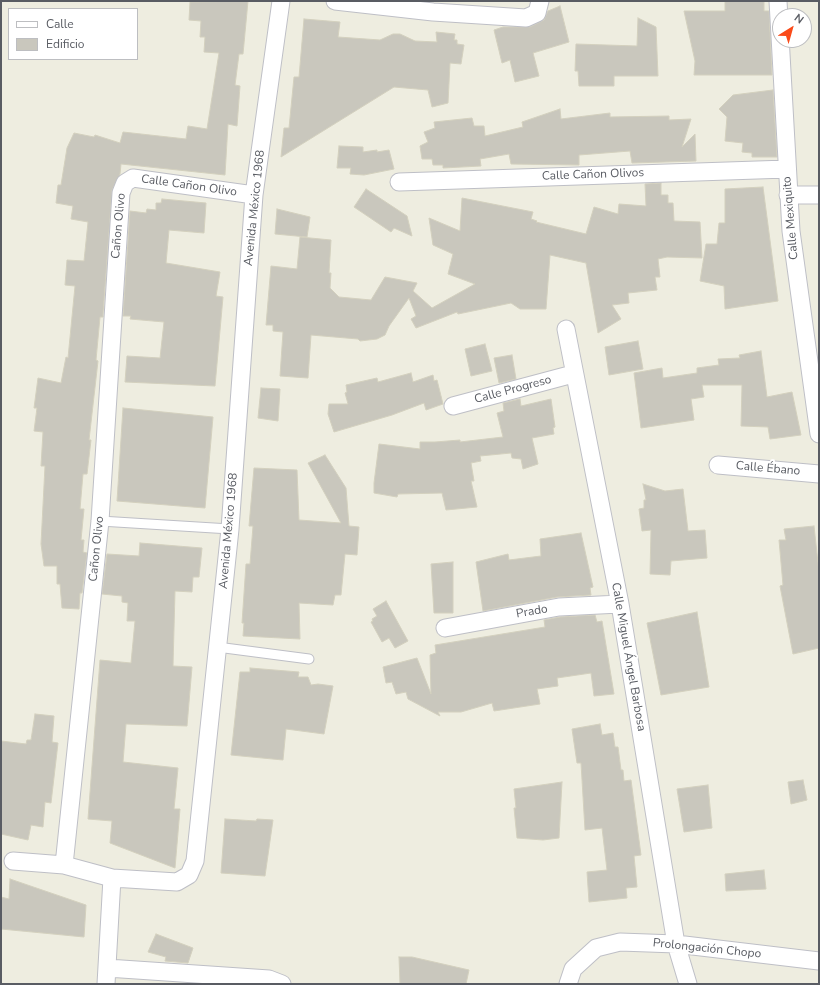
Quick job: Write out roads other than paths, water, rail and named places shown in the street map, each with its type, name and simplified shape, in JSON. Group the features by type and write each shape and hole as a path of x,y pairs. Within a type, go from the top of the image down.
{"street":[{"name":"Avenida México 1968","path":"112,878 177,882 189,875 195,861 230,530 254,195 281,1"},
{"path":"335,1 434,7 526,18 537,13 540,1"},
{"name":"Calle Mexiquito","path":"778,1 791,230 819,434"},
{"name":"Calle Cañon Olivos","path":"399,182 787,169"},
{"name":"Calle Cañon Olivo","path":"124,183 133,178 254,195"},
{"name":"Cañon Olivo","path":"64,865 100,522 120,193 124,183"},
{"path":"788,195 819,195"},
{"name":"Calle Miguel Ángel Barbosa","path":"566,329 620,604 676,944 688,984"},
{"name":"Calle Progreso","path":"453,406 574,374"},
{"name":"Calle Ébano","path":"718,465 819,474"},
{"name":"Prado","path":"445,628 559,607 620,604"},
{"path":"13,861 64,865 112,878 106,976 269,979 282,984"},
{"name":"Prolongación Chopo","path":"568,984 573,969 596,948 620,942 676,944 819,961"}],"lane":[{"path":"100,522 230,530"},
{"path":"218,647 309,659"}]}
